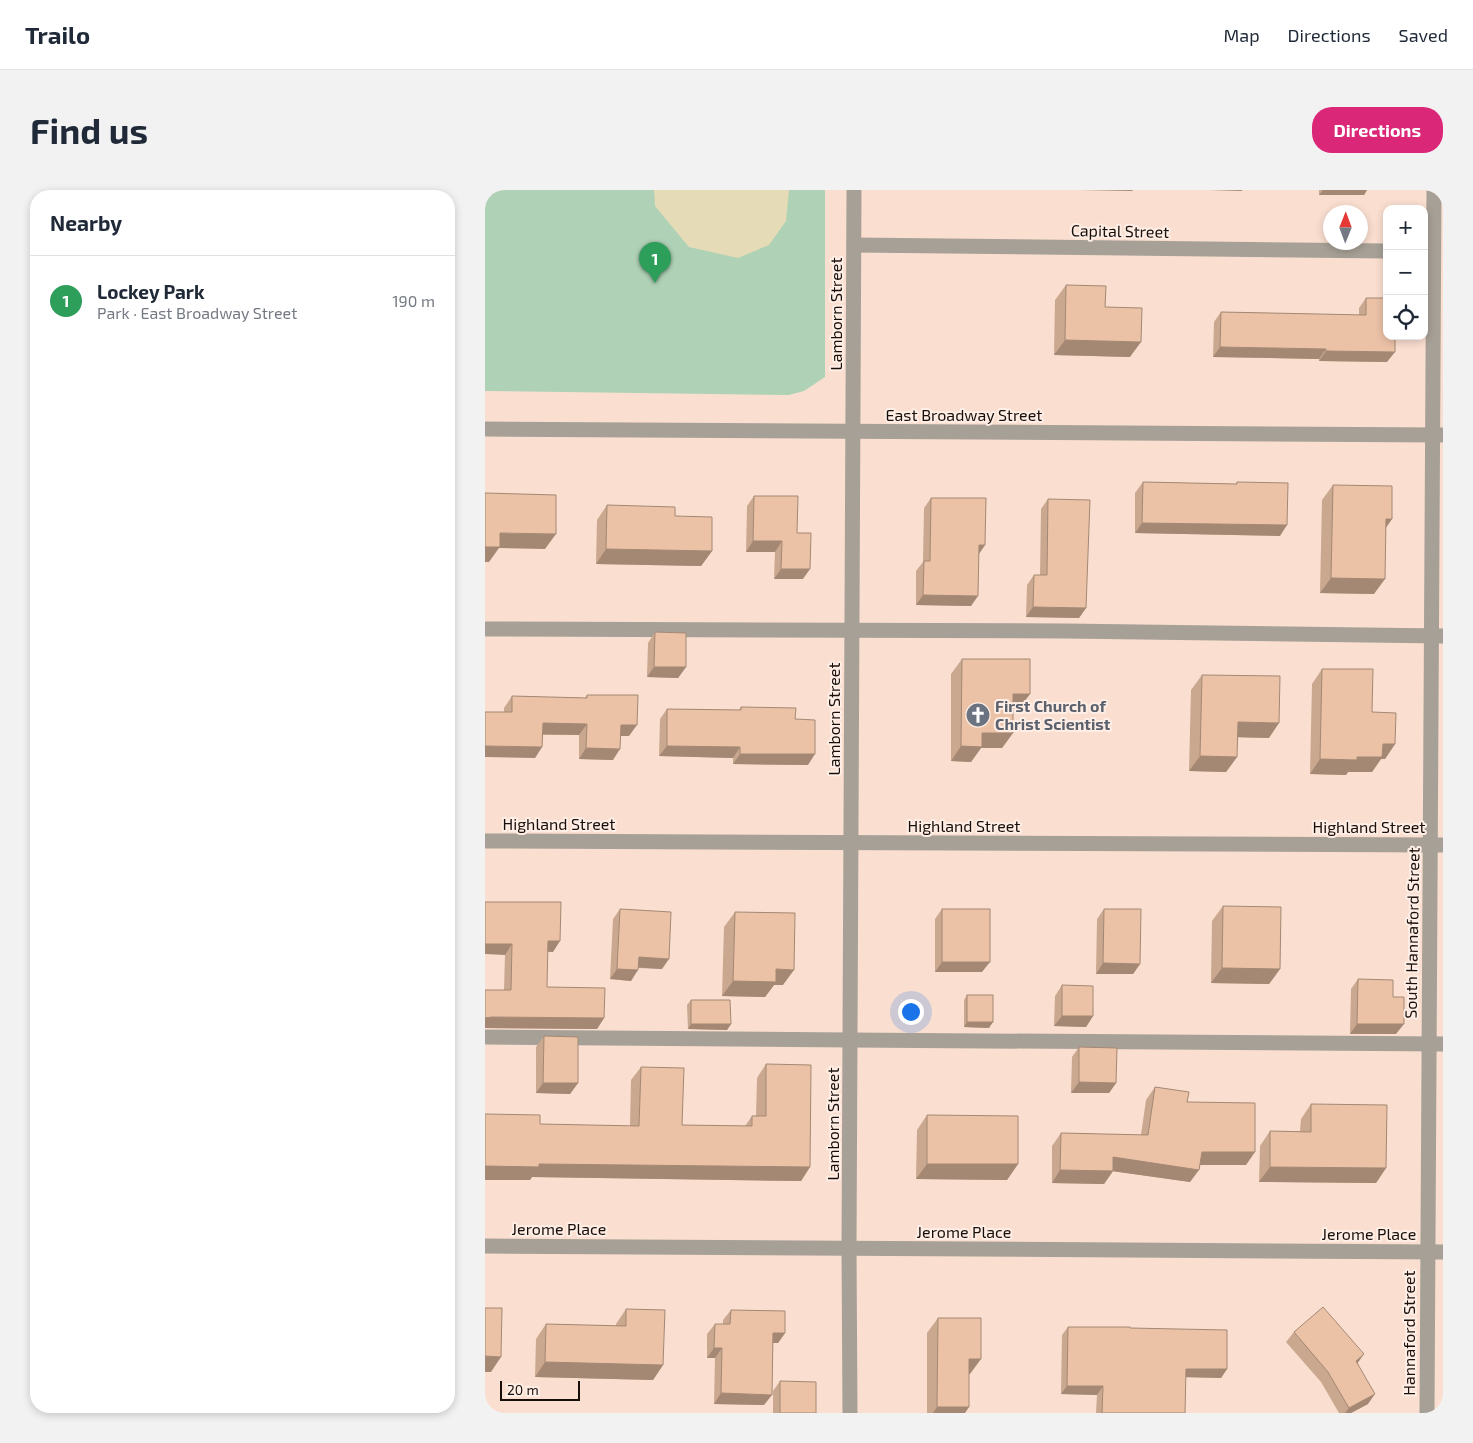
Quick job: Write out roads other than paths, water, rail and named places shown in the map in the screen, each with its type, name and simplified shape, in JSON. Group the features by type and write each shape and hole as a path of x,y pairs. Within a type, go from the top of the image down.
{"street":[{"name":"Lamborn Street","path":"850,1413 849,1249 854,190"},
{"name":"South Hannaford Street","path":"1427,1252 1436,1043 1438,435 1429,252 1439,225 1434,190"},
{"name":"Capital Street","path":"854,245 1383,251"},
{"name":"East Broadway Street","path":"485,429 1438,435"},
{"path":"485,629 1437,636"},
{"name":"Highland Street","path":"485,841 1437,845"},
{"path":"485,1037 1436,1043"},
{"name":"Jerome Place","path":"485,1246 1443,1252"},
{"name":"Hannaford Street","path":"1427,1252 1427,1413"}],"place":[{"name":"Lockey Park","path":"655,283"},
{"name":"First Church of Christ Scientist","path":"978,715"}]}
